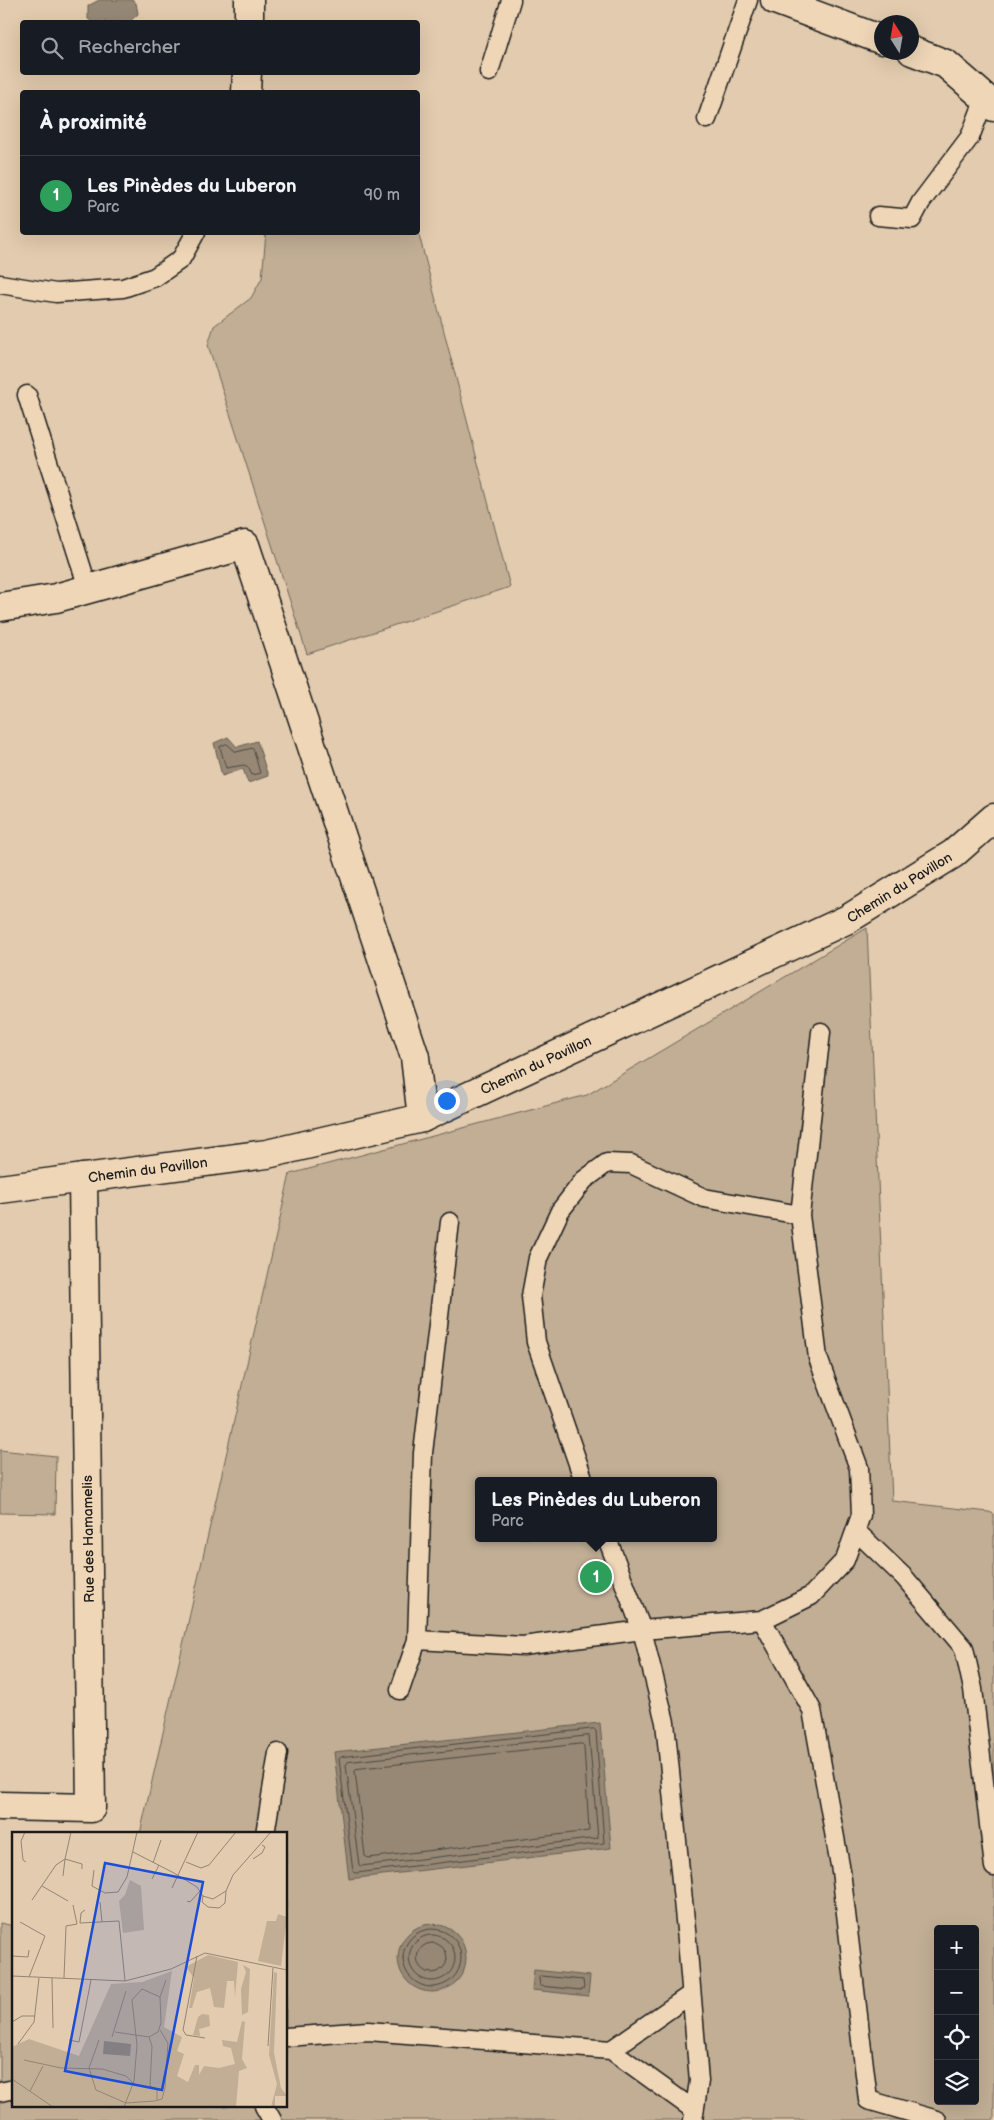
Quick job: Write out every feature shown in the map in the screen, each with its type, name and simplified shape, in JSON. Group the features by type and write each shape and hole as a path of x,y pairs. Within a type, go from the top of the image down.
{"street":[{"path":"248,20 250,0"},
{"path":"775,0 874,37"},
{"path":"919,54 946,64 990,102"},
{"path":"246,90 247,75"},
{"path":"0,607 56,598 245,545 415,1057 422,1118"},
{"name":"Chemin du Pavillon","path":"0,1189 267,1154 422,1118 848,918 953,854 994,818"},
{"name":"Rue des Hamamelis","path":"0,1806 91,1808 84,1178"}],"lane":[{"path":"488,72 511,0"},
{"path":"707,119 748,0"},
{"path":"878,216 912,219 921,202 970,137 990,102"},
{"path":"0,284 56,292 123,288 155,277 181,259 194,235"},
{"path":"27,395 88,588"},
{"path":"417,1640 523,1646 642,1630 762,1620 811,1596 845,1560 861,1516 859,1468 818,1358 800,1214 821,1032"},
{"path":"583,1477 536,1342 532,1296 538,1258 560,1212 584,1180 607,1162 631,1164 704,1198 800,1214"},
{"path":"400,1690 417,1640 423,1453 450,1222"},
{"path":"856,1531 904,1577 964,1648 973,1689 994,1867"},
{"path":"288,2037 368,2031 611,2050 694,2115 699,2081 665,1722 642,1630 609,1542"},
{"path":"762,1620 812,1710 841,1872 868,2100 937,2120"},
{"path":"264,1832 278,1753"},
{"path":"611,2050 692,1994"},
{"path":"265,2108 272,2120"}],"shaded area":[{"path":"266,235 419,235 510,587 307,654 208,345 214,326 251,298 262,278"},
{"path":"867,928 892,1501 994,1514 994,2120 0,2120 0,1923 12,1926 12,2108 288,2108 288,1832 140,1832 290,1174 587,1095"},
{"path":"0,1450 56,1456 55,1514 0,1513"}],"water":[{"path":"99,0 133,0 136,3 138,14 131,20 90,20 88,19 88,6"},
{"path":"228,737 237,747 257,741 268,776 248,783 243,769 222,776 214,743"},
{"path":"600,1723 611,1848 349,1879 334,1752"},
{"path":"425,1924 439,1924 451,1929 461,1939 466,1951 466,1965 461,1977 451,1987 439,1992 425,1992 413,1987 403,1977 398,1965 398,1951 403,1939 413,1929"},
{"path":"534,1970 590,1976 588,1996 532,1990"}],"place":[{"name":"Les Pinèdes du Luberon","path":"596,1577"}]}
